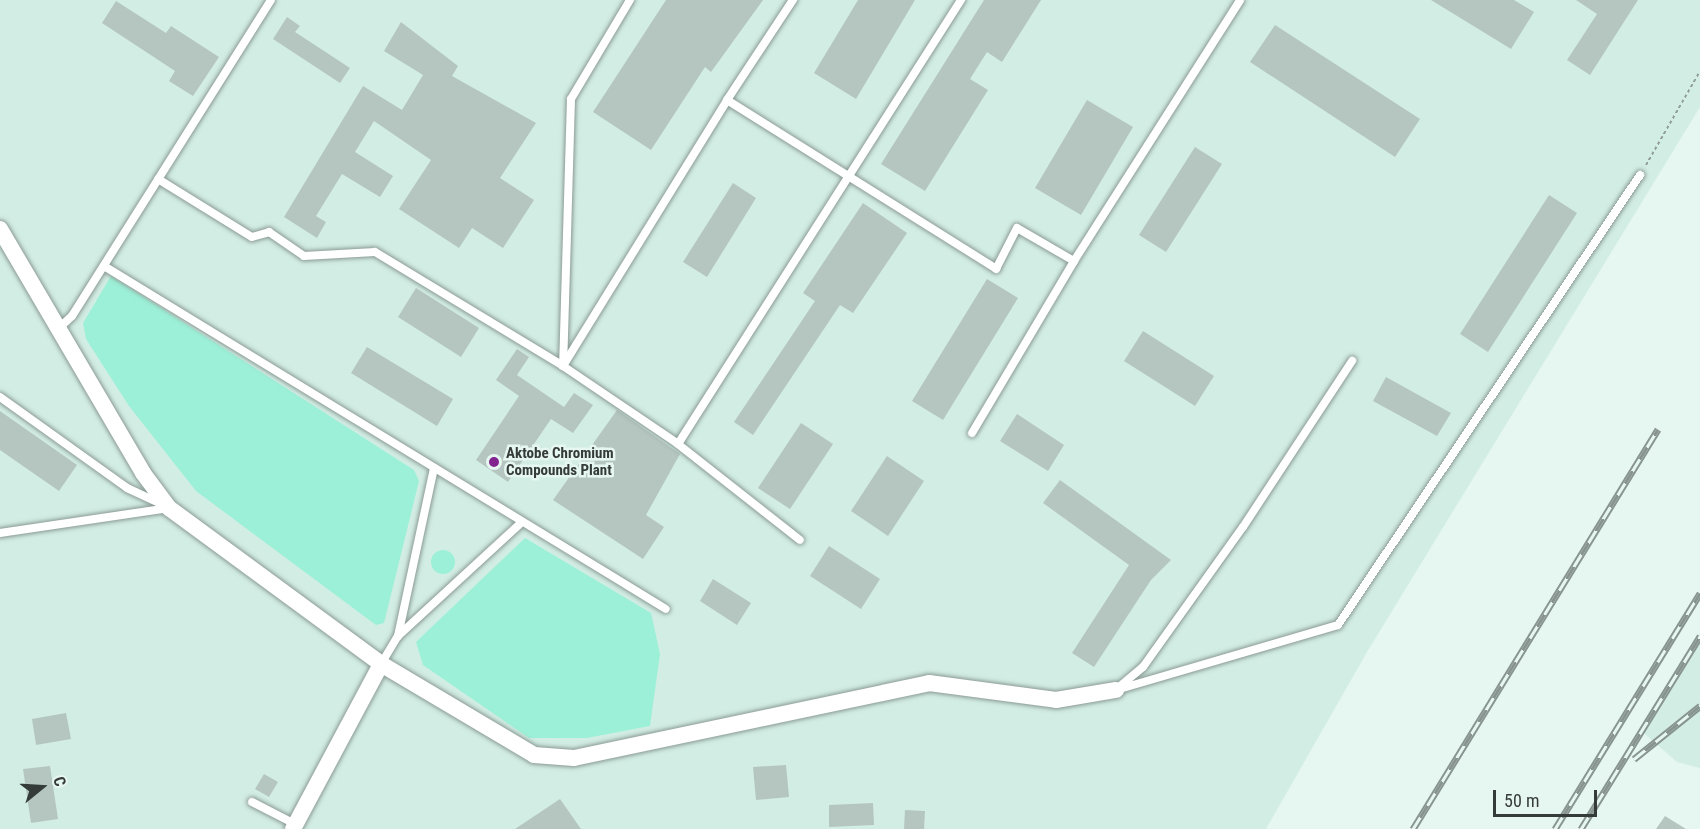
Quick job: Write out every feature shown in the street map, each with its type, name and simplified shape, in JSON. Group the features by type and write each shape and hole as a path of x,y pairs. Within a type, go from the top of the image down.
{"street":[{"path":"0,229 58,330 169,508 381,664 534,755 555,760 929,683 1056,700 1116,690"},
{"path":"294,827 381,664"}],"lane":[{"path":"58,330 104,266 271,0"},
{"path":"563,366 572,99 630,0"},
{"path":"563,366 727,100 793,0"},
{"path":"678,444 961,0"},
{"path":"972,433 1074,261 1240,0"},
{"path":"727,100 850,173 996,269 1017,228 1074,261"},
{"path":"1116,690 1338,625 1640,175"},
{"path":"158,178 252,237 269,232 304,256 375,252 563,366 678,444 800,540"},
{"path":"104,266 666,609"},
{"path":"1116,690 1143,667 1352,361"},
{"path":"0,397 127,488 169,508"},
{"path":"398,636 434,468"},
{"path":"0,533 169,508"},
{"path":"381,664 398,636 522,522"},
{"path":"252,802 294,827"}],"path":[{"path":"1640,175 1700,71"}],"shaded area":[{"name":"Aktobe Chromium Compounds Plant","path":"0,0 1700,0 1700,107 1367,652 1266,829 0,829"},
{"path":"1700,633 1700,768 1677,762 1639,729"}],"green space":[{"path":"111,276 414,470 419,481 384,623 376,625 196,491 129,406 86,339 83,323"},
{"path":"525,538 651,613 660,654 650,726 587,738 529,738 423,665 416,642"},
{"path":"443,550 452,553 455,562 452,571 443,574 434,571 431,562 434,553"}],"building":[{"path":"666,0 763,0 711,72 705,67 651,150 593,112"},
{"path":"858,0 915,0 856,99 814,73"},
{"path":"984,0 1041,0 1002,62 987,52 970,79 988,90 925,191 881,164"},
{"path":"1431,0 1514,0 1534,12 1511,49"},
{"path":"1576,0 1638,0 1590,75 1567,60 1597,14"},
{"path":"116,1 166,33 171,26 219,57 193,96 169,81 175,71 102,23"},
{"path":"287,17 300,26 295,32 350,68 340,83 273,39"},
{"path":"401,22 458,66 452,76 536,123 500,178 534,200 503,248 472,228 459,248 399,209 431,160 374,121 355,152 393,176 380,197 342,174 316,216 326,222 317,238 284,217 363,86 402,110 423,75 384,51"},
{"path":"1275,25 1420,119 1395,157 1250,62"},
{"path":"1087,100 1133,127 1081,215 1035,188"},
{"path":"1195,147 1222,164 1166,252 1139,235"},
{"path":"733,183 756,198 707,277 683,262"},
{"path":"1549,195 1577,213 1488,352 1460,334"},
{"path":"863,203 907,233 853,313 840,305 753,435 734,422 815,301 803,293"},
{"path":"987,279 1018,298 943,420 912,401"},
{"path":"416,288 479,328 461,357 398,317"},
{"path":"1143,331 1214,376 1195,406 1124,361"},
{"path":"367,347 453,399 437,426 351,373"},
{"path":"517,349 529,357 517,375 564,407 574,393 593,405 573,433 551,419 508,482 476,460 519,396 496,380"},
{"path":"1386,377 1451,413 1437,436 1373,401"},
{"path":"617,410 680,454 646,515 664,527 643,559 553,500"},
{"path":"0,411 77,465 59,491 0,450"},
{"path":"1017,414 1064,445 1048,471 1000,441"},
{"path":"801,423 833,444 790,509 758,488"},
{"path":"887,456 924,481 888,536 851,511"},
{"path":"1060,480 1171,560 1151,580 1094,667 1072,653 1129,565 1043,503"},
{"path":"829,546 880,579 861,609 810,576"},
{"path":"713,579 751,603 737,625 700,601"},
{"path":"66,713 71,739 36,745 32,719"},
{"path":"786,765 789,797 756,800 753,767"},
{"path":"50,766 58,819 31,823 23,769"},
{"path":"264,774 278,782 269,797 255,789"},
{"path":"560,799 581,829 515,829"},
{"path":"873,803 874,825 829,827 829,805"},
{"path":"905,810 925,811 924,829 904,829"},
{"path":"1665,816 1686,829 1656,829"}],"railway":[{"path":"1413,829 1658,429"},
{"path":"1555,829 1700,593"},
{"path":"1581,829 1700,636"},
{"path":"1634,759 1700,706"}],"place":[{"name":"Aktobe Chromium Compounds Plant","path":"494,462"}]}
